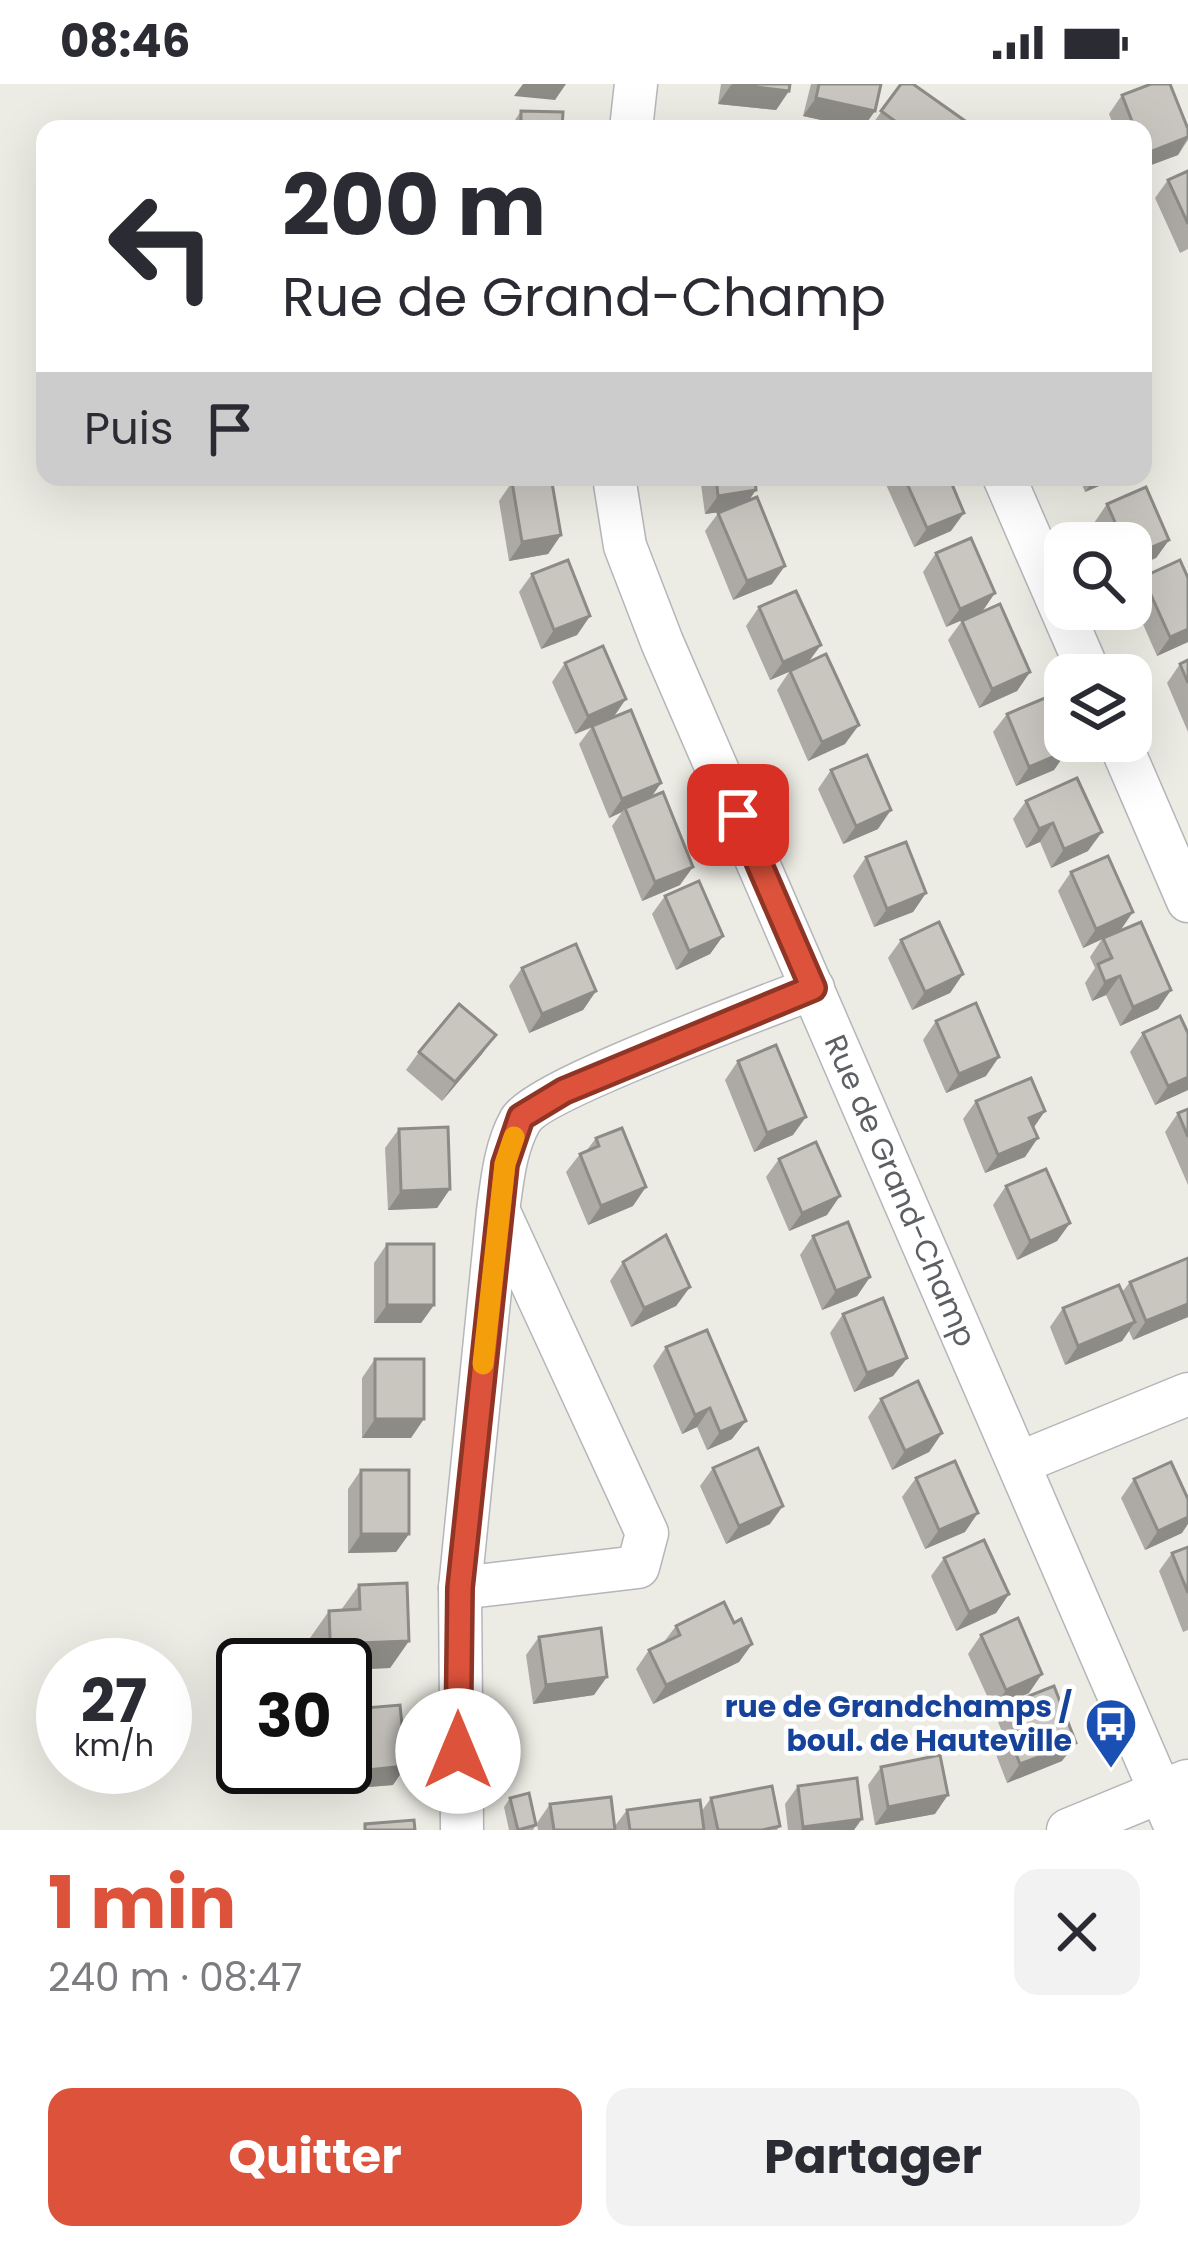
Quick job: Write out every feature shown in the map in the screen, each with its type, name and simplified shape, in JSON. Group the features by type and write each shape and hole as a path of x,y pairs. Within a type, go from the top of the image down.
{"street":[{"path":"632,120 636,84"},
{"name":"Rue de Grand-Champ","path":"615,486 625,546 655,623 1019,1463 1180,1812"},
{"path":"1008,486 1081,654"},
{"path":"1128,762 1188,901"},
{"path":"462,1830 460,1588 498,1211 505,1164 521,1117 564,1091 813,988"},
{"path":"460,1588 638,1567 647,1533 498,1211"},
{"path":"1019,1463 1188,1394"},
{"path":"1068,1830 1180,1812"}],"building":[{"path":"732,84 790,84 789,91"},
{"path":"819,84 881,84 875,111 816,98"},
{"path":"901,84 913,84 964,120 894,120 881,111"},
{"path":"1151,84 1170,84 1188,137 1152,151 1152,120 1132,120 1122,95"},
{"path":"521,111 563,112 563,120 521,120"},
{"path":"1188,171 1188,224 1168,180"},
{"path":"513,486 553,486 561,535 522,542"},
{"path":"717,486 756,486 756,490 718,496"},
{"path":"908,486 953,486 964,513 927,528"},
{"path":"1146,487 1169,540 1152,547 1152,522 1115,522 1107,504"},
{"path":"757,497 785,566 747,581 718,513"},
{"path":"971,538 995,593 960,609 936,553"},
{"path":"568,560 590,616 554,630 532,574"},
{"path":"1180,560 1188,578 1188,629 1170,637 1152,597 1152,573"},
{"path":"796,591 821,645 783,662 759,607"},
{"path":"1000,604 1030,672 992,689 962,621"},
{"path":"603,646 626,699 588,716 565,663"},
{"path":"826,654 859,725 822,742 790,671"},
{"path":"1188,660 1188,683 1180,664"},
{"path":"1044,698 1044,761 1029,767 1007,714"},
{"path":"631,710 661,783 622,799 592,726"},
{"path":"867,755 891,810 856,826 831,770"},
{"path":"1077,778 1102,832 1064,849 1053,823 1039,829 1026,801"},
{"path":"663,792 693,867 655,882 625,808"},
{"path":"906,842 926,893 887,909 866,857"},
{"path":"1108,856 1133,912 1096,929 1071,872"},
{"path":"699,881 723,936 689,951 665,896"},
{"path":"939,922 963,974 925,992 901,940"},
{"path":"1141,922 1171,990 1133,1007 1120,976 1105,982 1098,964 1112,958 1103,938"},
{"path":"576,944 596,991 542,1014 522,968"},
{"path":"976,1003 999,1057 959,1074 936,1021"},
{"path":"459,1004 496,1035 455,1082 419,1052"},
{"path":"1180,1016 1188,1033 1188,1077 1168,1086 1143,1033"},
{"path":"776,1045 806,1117 767,1133 738,1061"},
{"path":"1031,1078 1045,1111 1029,1118 1038,1138 998,1155 976,1101"},
{"path":"1188,1109 1188,1137 1178,1113"},
{"path":"448,1127 450,1189 401,1191 399,1129"},
{"path":"622,1128 646,1187 601,1206 580,1154 599,1146 596,1138"},
{"path":"816,1142 840,1196 802,1213 779,1159"},
{"path":"1046,1169 1070,1223 1030,1241 1006,1186"},
{"path":"848,1222 870,1277 836,1291 813,1236"},
{"path":"666,1235 690,1287 644,1308 623,1262"},
{"path":"387,1244 434,1244 434,1305 387,1305"},
{"path":"1188,1258 1188,1304 1146,1321 1130,1282"},
{"path":"1119,1285 1135,1322 1078,1346 1063,1308"},
{"path":"883,1298 907,1358 867,1373 843,1314"},
{"path":"707,1330 746,1421 720,1432 710,1408 695,1415 666,1347"},
{"path":"375,1359 424,1359 424,1419 375,1419"},
{"path":"918,1381 942,1433 905,1451 881,1399"},
{"path":"758,1448 783,1506 739,1526 713,1468"},
{"path":"955,1461 978,1513 939,1530 916,1478"},
{"path":"1171,1462 1188,1499 1188,1517 1158,1531 1134,1479"},
{"path":"361,1470 409,1470 409,1534 361,1534"},
{"path":"984,1540 1009,1594 969,1612 944,1558"},
{"path":"1188,1547 1188,1593 1172,1553"},
{"path":"407,1583 409,1641 330,1638 329,1611 360,1609 359,1585"},
{"path":"724,1602 734,1623 741,1619 752,1644 666,1685 649,1650 680,1635 676,1626"},
{"path":"1018,1618 1042,1674 1006,1690 981,1635"},
{"path":"601,1628 607,1677 546,1685 539,1637"},
{"path":"1054,1686 1076,1743 1020,1764 1008,1734 1021,1729 1011,1703"},
{"path":"400,1705 406,1766 372,1769 372,1707"},
{"path":"940,1755 948,1795 888,1807 881,1767"},
{"path":"857,1778 862,1819 803,1827 798,1786"},
{"path":"772,1786 780,1826 718,1830 711,1798"},
{"path":"529,1793 536,1825 518,1830 510,1798"},
{"path":"611,1797 615,1830 554,1830 550,1804"},
{"path":"700,1800 704,1830 630,1830 627,1810"},
{"path":"414,1820 415,1830 365,1830 365,1824"}],"slow traffic":[{"path":"483,1364 498,1211 514,1137"}],"place":[{"name":"rue de Grandchamps / boul. de Hauteville","path":"1111,1770"}],"route":[{"path":"458,1751 460,1588 505,1164 521,1117 564,1091 813,988 738,815"}]}
